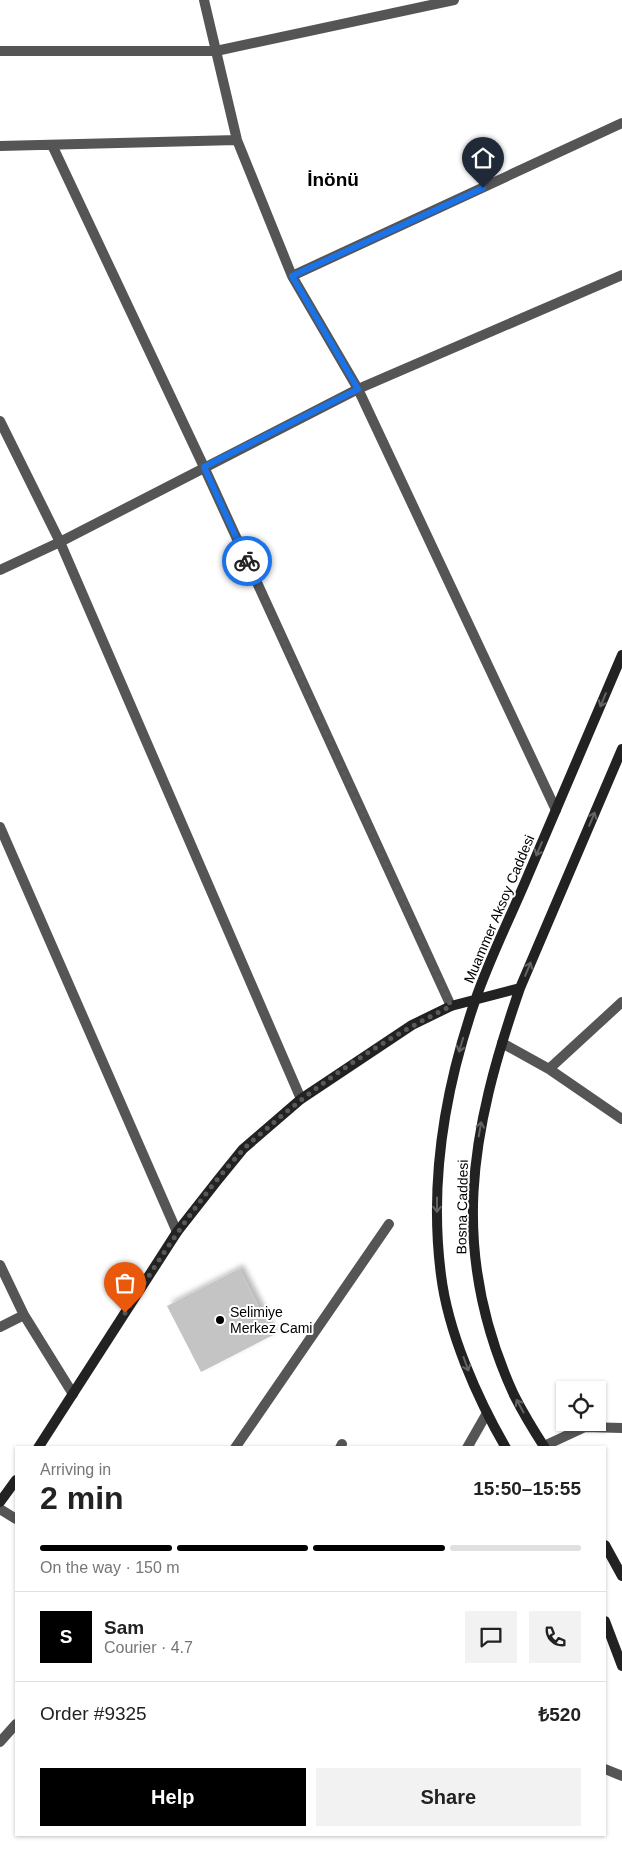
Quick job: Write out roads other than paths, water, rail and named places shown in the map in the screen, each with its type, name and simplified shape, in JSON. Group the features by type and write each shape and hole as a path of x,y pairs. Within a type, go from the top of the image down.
{"main road":[{"name":"Muammer Aksoy Caddesi","path":"39,1446 177,1232 244,1150 301,1098 405,1030 451,1006 476,998 622,655"},
{"name":"Bosna Caddesi","path":"544,1446 515,1396 486,1317 474,1256 472,1226 476,1155 489,1086 520,988 622,749"},
{"path":"476,998 520,988"},
{"name":"Bosna Caddesi","path":"476,998 454,1068 446,1110 439,1172 437,1237 441,1277 450,1316 472,1381 505,1446"},
{"path":"0,1502 15,1481"},
{"path":"606,1547 622,1576"},
{"path":"606,1624 622,1666"}],"street":[{"path":"204,0 237,140 292,276 358,389 556,810"},
{"path":"0,51 216,51 454,0"},
{"path":"292,276 622,123"},
{"path":"0,146 237,140"},
{"path":"52,145 204,467 451,1006"},
{"path":"0,570 60,542 358,389 622,275"},
{"path":"0,421 60,542 301,1098"},
{"path":"0,826 177,1232"},
{"path":"549,1069 622,1002"},
{"path":"502,1043 549,1069 622,1119"},
{"path":"236,1446 389,1224"},
{"path":"0,1264 24,1315 73,1394"},
{"path":"0,1327 24,1315"},
{"path":"469,1446 487,1413"},
{"path":"547,1446 584,1427 622,1428"},
{"path":"0,1509 15,1518"},
{"path":"0,1742 15,1725"},
{"path":"606,1769 622,1776"}],"place":[{"name":"Selimiye Merkez Cami","path":"220,1320"}],"district":[{"name":"İnönü","path":"333,179"}]}
